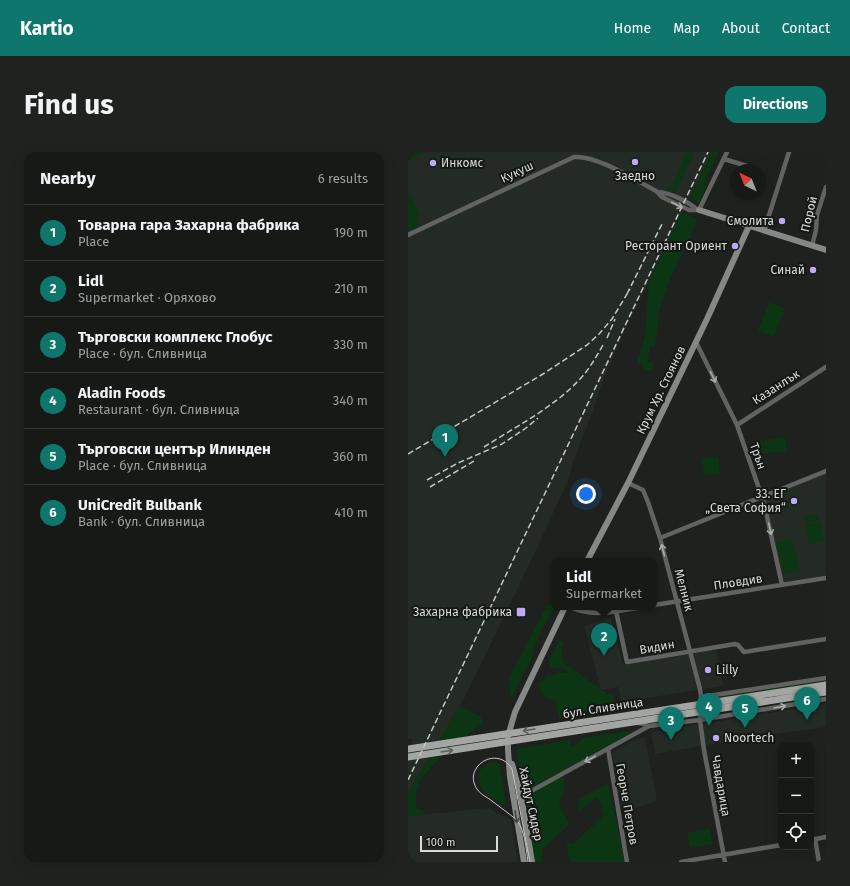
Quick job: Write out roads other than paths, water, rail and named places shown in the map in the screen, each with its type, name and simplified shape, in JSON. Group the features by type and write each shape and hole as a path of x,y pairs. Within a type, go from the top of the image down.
{"main road":[{"name":"бул. Сливница","path":"408,749 701,701 826,685"},
{"name":"бул. Сливница","path":"408,757 628,722 700,716 826,692"}],"street":[{"path":"727,152 699,210 826,250"},
{"path":"764,231 789,152"},
{"name":"Кукуш","path":"408,236 580,154 658,192 662,196 689,210 699,210"},
{"path":"724,159 740,164"},
{"name":"Порой","path":"812,246 816,230 817,215 826,187"},
{"name":"Крум Хр. Стоянов","path":"590,558 628,483 696,342 749,226"},
{"name":"Трън","path":"696,342 737,425 762,497 782,585"},
{"name":"Казанлък","path":"737,425 826,367"},
{"path":"660,538 826,471"},
{"name":"Мелник","path":"628,483 640,488 645,493 660,538 690,651 701,701 700,716"},
{"name":"Пловдив","path":"657,605 826,578"},
{"name":"Хайдут Сидер","path":"524,862 513,798 508,751 510,729 515,712 564,610"},
{"path":"579,610 585,612 623,610"},
{"name":"Видин","path":"616,611 628,662 735,644 738,645 744,652 826,639"},
{"name":"бул. Сливница","path":"701,701 826,678"},
{"name":"бул. Сливница","path":"628,722 649,726 700,716 826,699"},
{"name":"Чавдарица","path":"700,716 710,784 725,862"},
{"path":"513,798 521,796 649,726"},
{"name":"Георче Петров","path":"608,749 627,862"},
{"name":"Хайдут Сидер","path":"508,751 521,796 532,862"},
{"path":"814,839 826,837"},
{"path":"814,842 820,862"},
{"path":"681,862 778,846"}],"tram line":[{"path":"528,862 526,845 520,824 517,820 477,789 474,781 474,773 483,761 498,758 506,762 512,769 530,862"}],"railway":[{"path":"408,780 708,152"},
{"path":"627,294 663,222"},
{"path":"408,454 543,374 587,345 612,319 630,289"},
{"path":"607,338 615,319"},
{"path":"484,447 546,408 569,390 586,372 603,345"},
{"path":"427,480 458,463 502,444 538,418"},
{"path":"430,487 474,461"}],"place":[{"name":"Заедно","path":"635,162"},
{"name":"Инкомс","path":"433,163"},
{"name":"Смолита","path":"782,221"},
{"name":"Ресторант Ориент","path":"735,246"},
{"name":"Синай","path":"813,270"},
{"name":"Товарна гара Захарна фабрика","path":"445,457"},
{"name":"33. ЕГ „Света София“","path":"794,501"},
{"name":"Захарна фабрика","path":"521,612"},
{"name":"Lidl","path":"604,656"},
{"name":"Lilly","path":"708,670"},
{"name":"UniCredit Bulbank","path":"807,720"},
{"name":"Aladin Foods","path":"709,726"},
{"name":"Търговски център Илинден","path":"745,728"},
{"name":"Noortech","path":"716,738"},
{"name":"Търговски комплекс Глобус","path":"671,740"}]}
